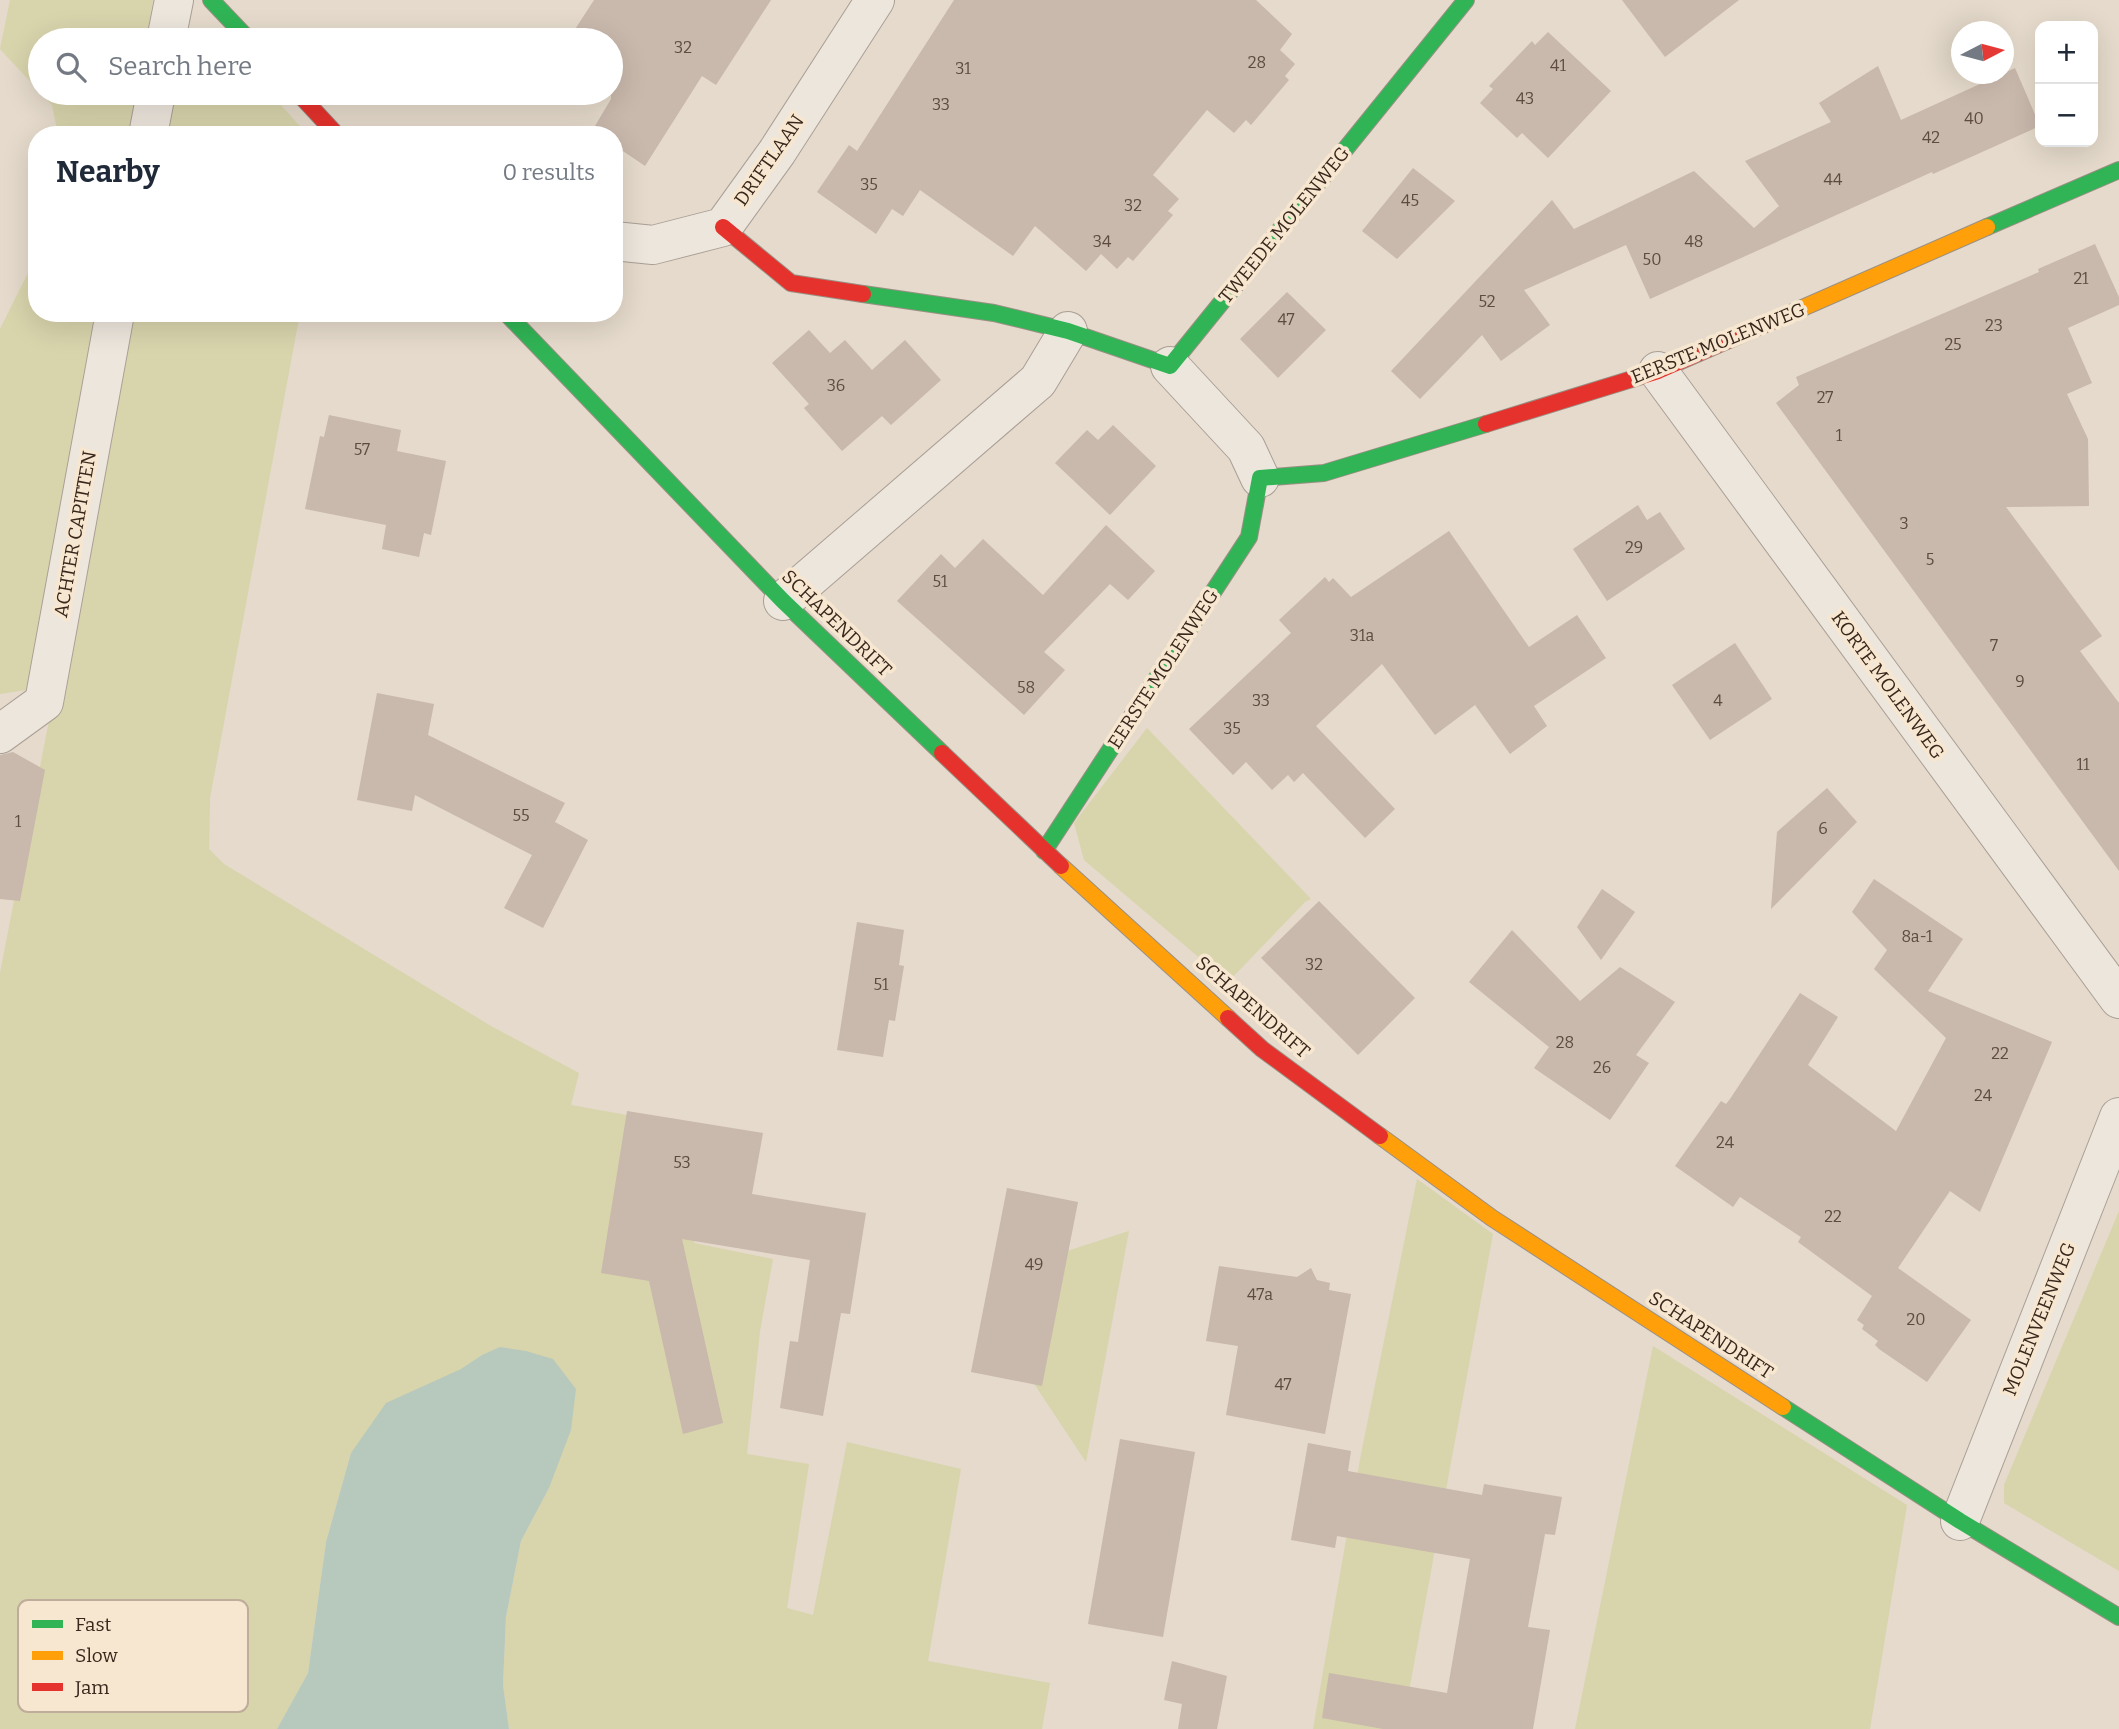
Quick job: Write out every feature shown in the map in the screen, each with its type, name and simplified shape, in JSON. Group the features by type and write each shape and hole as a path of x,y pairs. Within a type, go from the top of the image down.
{"street":[{"path":"168,28 174,0"},
{"path":"211,0 238,28"},
{"name":"DRIFTLAAN","path":"623,242 653,245 723,227 777,152 875,0"},
{"name":"TWEEDE MOLENWEG","path":"1170,366 1466,0"},
{"path":"150,126 154,105"},
{"path":"309,105 329,126"},
{"name":"EERSTE MOLENWEG","path":"1044,851 1249,537 1260,478 1324,473 1658,371 2119,170"},
{"path":"723,227 791,283 994,313 1068,331 1170,366 1245,448 1260,478"},
{"name":"ACHTER CAPITTEN","path":"0,734 44,702 113,322"},
{"name":"SCHAPENDRIFT","path":"515,322 783,601 1044,851 1122,919 1262,1049 1492,1218 1959,1521 2119,1617"},
{"path":"783,601 1038,381 1068,331"},
{"name":"KORTE MOLENWEG","path":"1658,371 2119,999"},
{"name":"MOLENVEENWEG","path":"1959,1521 2119,1118"}],"shaded area":[{"path":"10,0 153,0 148,28 28,28 28,79 0,49"},
{"path":"52,105 135,105 132,126 56,126"},
{"path":"174,105 281,105 300,126 166,126"},
{"path":"28,273 28,322 97,322 33,689 0,694 0,329"},
{"path":"126,322 298,322 210,798 209,849 224,864 491,1026 579,1073 571,1105 716,1131 694,1243 773,1259 760,1331 747,1454 809,1464 787,1608 813,1615 847,1442 961,1469 928,1661 1050,1683 1042,1729 509,1729 503,1685 506,1617 521,1541 549,1488 482,1355 351,1453 326,1542 308,1673 277,1729 0,1729 0,973"},
{"path":"1147,728 1311,899 1305,902 1228,982 1084,860 1074,823"},
{"path":"1417,1179 1493,1234 1402,1729 1313,1729 1361,1454"},
{"path":"2119,1211 2119,1571 2004,1503 2004,1485"},
{"path":"1129,1231 1086,1462 1021,1364 1067,1251"},
{"path":"1653,1346 1907,1505 1870,1729 1575,1729"},
{"path":"500,1347 553,1359 576,1389 571,1430 549,1488 521,1541 506,1617 503,1685 509,1729 277,1729 308,1673 326,1542 351,1453 386,1403 461,1369"}],"building":[{"path":"594,0 771,0 716,85 702,76 645,166 623,151 623,126 595,126 607,105 623,105 623,28 576,28"},
{"path":"954,0 1256,0 1292,34 1280,50 1295,64 1285,76 1289,80 1251,125 1246,120 1234,133 1207,110 1153,175 1179,199 1168,211 1173,215 1133,261 1128,257 1117,269 1101,254 1086,271 1035,226 1013,256 920,190 903,216 892,209 876,234 817,192 849,145 857,151"},
{"path":"1622,0 1739,0 1665,57"},
{"path":"1548,32 1611,91 1548,158 1522,133 1517,138 1480,103 1493,89 1489,86 1532,41 1535,45"},
{"path":"1878,66 1901,120 1980,84 2014,84 2015,68 2035,114 2035,128 1650,299 1626,245 1524,290 1550,325 1501,361 1482,335 1420,399 1391,371 1552,200 1574,229 1694,171 1754,228 1779,206 1745,161 1831,122 1819,103"},
{"path":"1413,168 1455,201 1397,259 1362,231"},
{"path":"2095,244 2119,297 2119,305 2068,328 2092,383 2067,394 2088,439 2089,506 2006,507 2102,636 2080,651 2119,703 2119,871 1776,403 1799,385 1796,377 2039,272 2038,269"},
{"path":"1287,292 1326,330 1278,378 1240,339"},
{"path":"809,330 830,353 845,340 872,370 905,340 941,380 891,425 882,416 842,451 804,408 809,404 772,363"},
{"path":"329,415 401,430 397,451 446,461 431,535 424,533 419,557 382,549 386,525 305,509 320,436 324,437"},
{"path":"1113,425 1156,466 1110,515 1055,463 1087,430 1098,440"},
{"path":"1638,505 1647,520 1660,512 1685,549 1607,601 1573,549"},
{"path":"1106,525 1155,571 1128,600 1110,584 1044,652 1065,670 1024,715 897,601 941,554 955,568 983,539 1043,595"},
{"path":"1449,531 1529,647 1577,615 1606,658 1534,706 1547,726 1510,754 1475,705 1435,735 1382,664 1316,726 1395,809 1365,838 1303,773 1294,782 1288,775 1272,790 1246,762 1233,775 1189,729 1291,633 1279,620 1325,577 1329,582 1333,578 1351,597"},
{"path":"1735,643 1772,699 1710,740 1672,685"},
{"path":"377,693 434,704 428,735 565,803 555,822 588,840 543,928 504,908 532,855 415,795 412,811 357,800"},
{"path":"13,752 45,770 20,901 0,899 0,755"},
{"path":"1827,788 1857,822 1771,909 1777,832"},
{"path":"1874,879 1963,939 1928,991 2052,1042 1980,1212 1950,1191 1898,1268 1971,1320 1927,1382 1879,1349 1875,1345 1878,1341 1862,1329 1864,1325 1857,1320 1872,1296 1798,1242 1801,1237 1740,1197 1733,1207 1675,1166 1721,1101 1726,1104 1730,1099 1800,993 1838,1017 1808,1065 1896,1131 1946,1038 1874,969 1887,950 1852,912"},
{"path":"1602,889 1635,912 1601,960 1577,927"},
{"path":"1319,901 1415,998 1358,1055 1261,958"},
{"path":"857,922 904,930 899,965 904,966 895,1021 889,1020 883,1057 837,1050"},
{"path":"1512,930 1580,1001 1620,967 1675,1002 1636,1055 1649,1063 1610,1120 1534,1068 1549,1047 1469,982"},
{"path":"627,1111 763,1133 752,1194 866,1213 850,1314 841,1313 823,1416 780,1408 790,1341 798,1342 810,1260 682,1239 723,1423 683,1434 649,1281 601,1273"},
{"path":"1007,1188 1078,1202 1042,1386 971,1372"},
{"path":"1219,1266 1297,1277 1311,1268 1317,1280 1330,1283 1329,1290 1351,1294 1325,1434 1226,1415 1238,1346 1206,1341"},
{"path":"1120,1439 1195,1452 1163,1637 1088,1624"},
{"path":"1308,1443 1351,1451 1348,1471 1482,1495 1484,1484 1562,1497 1555,1535 1545,1534 1528,1627 1550,1630 1533,1729 1383,1729 1322,1718 1329,1673 1447,1693 1470,1559 1337,1536 1335,1548 1291,1540"},
{"path":"1172,1661 1227,1676 1217,1729 1178,1729 1182,1704 1164,1700"}],"traffic: fast":[{"path":"211,0 238,28"},
{"path":"863,294 994,313 1068,331 1170,366 1466,0"},
{"path":"1987,227 2119,170"},
{"path":"515,322 783,601 942,753"},
{"path":"1044,851 1249,537 1260,478 1324,473 1486,424"},
{"path":"1783,1407 1960,1521 2119,1617"}],"traffic: slow":[{"path":"1791,313 1987,227"},
{"path":"1061,866 1228,1018"},
{"path":"1380,1136 1492,1218 1783,1407"}],"traffic: jam":[{"path":"309,105 329,126"},
{"path":"723,227 791,283 863,294"},
{"path":"1486,424 1658,371 1791,313"},
{"path":"942,753 1061,866"},
{"path":"1228,1018 1262,1049 1380,1136"}]}
